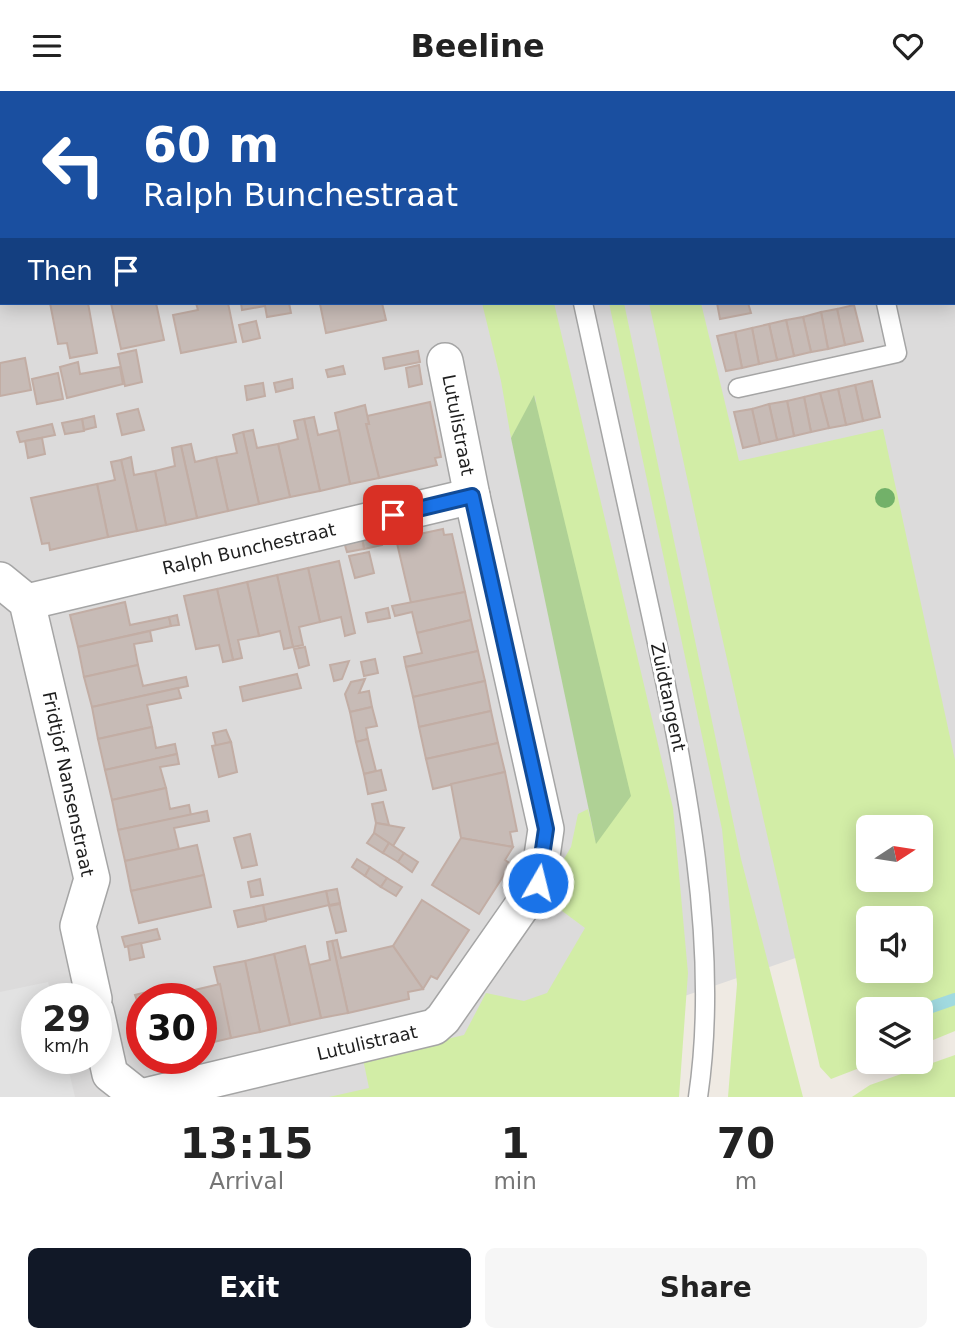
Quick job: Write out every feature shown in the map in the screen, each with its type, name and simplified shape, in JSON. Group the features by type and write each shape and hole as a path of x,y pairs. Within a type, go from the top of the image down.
{"street":[{"name":"Lutulistraat","path":"110,1074 140,1097 434,1027 443,1019 538,883 546,829 445,361"},
{"name":"Ralph Bunchestraat","path":"27,602 472,496"},
{"path":"0,580 27,602"},
{"name":"Fridtjof Nansenstraat","path":"27,602 92,879 78,926 90,983"}],"lane":[{"name":"Zuidtangent","path":"583,305 691,811 701,916 704,993 698,1097"},
{"path":"738,388 897,353 886,305"}],"shaded area":[{"path":"0,305 955,305 955,903 933,907 856,906 856,937 501,1059 436,1097 0,1097"},
{"path":"21,988 21,1074 70,1074 75,1097 0,1097 0,992"}],"green space":[{"path":"482,305 554,305 673,808 688,973 679,1097 329,1097 369,1088 363,1059 464,1035 486,993 524,1001 547,993 585,928 542,896 571,847 578,814 588,809 596,843 535,396 511,438 501,381"},
{"path":"609,305 624,305 741,859 803,1097 728,1097 737,984 722,829"},
{"path":"649,305 701,305 739,461 883,429 955,760 955,1031 933,1040 933,997 856,997 856,1069 831,1079 820,1067"},
{"path":"534,395 631,796 596,844 511,438"},
{"path":"955,1055 955,1097 852,1097 870,1085 901,1074 933,1074 933,1063"}],"building":[{"path":"50,305 88,305 97,353 70,358 67,343 58,344"},
{"path":"111,305 156,305 164,340 121,349"},
{"path":"197,305 228,305 236,342 181,353 173,315 198,310"},
{"path":"241,305 289,305 291,313 267,317 265,306 242,310"},
{"path":"320,305 382,305 386,320 326,333"},
{"path":"717,305 749,305 751,313 720,319"},
{"path":"854,305 863,341 845,345 837,309"},
{"path":"837,309 845,345 828,349 821,312"},
{"path":"821,312 828,349 811,352 803,317"},
{"path":"803,317 811,352 794,356 786,320"},
{"path":"786,320 794,356 777,360 769,324"},
{"path":"256,321 260,338 243,342 239,325"},
{"path":"769,324 777,360 759,364 752,328"},
{"path":"752,328 759,364 742,368 735,332"},
{"path":"735,332 742,368 726,371 717,336"},
{"path":"136,350 142,382 125,386 118,354"},
{"path":"418,351 420,362 385,369 383,358"},
{"path":"25,358 31,390 0,396 0,363"},
{"path":"78,362 80,374 120,367 123,384 67,398 60,367"},
{"path":"419,365 422,384 409,387 406,368"},
{"path":"343,366 345,374 328,377 326,370"},
{"path":"58,373 63,399 37,404 32,379"},
{"path":"292,379 293,388 276,392 274,383"},
{"path":"872,381 880,417 863,421 855,385"},
{"path":"263,383 265,396 247,400 245,386"},
{"path":"855,385 863,421 846,425 838,389"},
{"path":"838,389 846,425 829,428 820,393"},
{"path":"820,393 829,428 811,432 804,397"},
{"path":"804,397 811,432 794,436 787,401"},
{"path":"787,401 794,436 777,440 769,404"},
{"path":"430,402 441,457 435,458 437,465 379,478 366,424 369,424 367,416"},
{"path":"769,404 777,440 760,444 752,409"},
{"path":"365,405 369,424 366,424 379,478 350,484 335,413"},
{"path":"138,409 144,430 122,435 117,414"},
{"path":"752,409 760,444 743,448 734,412"},
{"path":"94,416 96,427 84,430 82,419"},
{"path":"314,417 318,435 339,430 350,484 320,491 304,419"},
{"path":"82,419 84,431 65,434 62,423"},
{"path":"304,419 320,491 290,497 278,444 298,439 294,421"},
{"path":"52,424 55,435 20,442 17,432"},
{"path":"253,430 257,448 278,444 290,497 259,504 243,432"},
{"path":"243,432 259,504 228,511 216,457 237,453 233,435"},
{"path":"42,438 45,454 28,458 25,441"},
{"path":"191,444 195,462 216,457 228,511 197,518 181,446"},
{"path":"181,446 197,518 166,525 155,471 175,466 172,448"},
{"path":"131,457 134,475 155,471 166,525 137,531 121,460"},
{"path":"121,460 137,531 108,537 97,484 115,480 111,462"},
{"path":"97,484 108,537 50,550 49,543 42,544 31,498"},
{"path":"443,529 444,535 452,534 465,592 411,603 396,539"},
{"path":"380,534 382,545 364,549 362,538"},
{"path":"362,538 364,549 347,552 344,542"},
{"path":"369,552 374,573 355,578 349,556"},
{"path":"339,561 355,633 345,636 341,617 320,622 308,568"},
{"path":"308,568 320,622 299,627 303,645 293,647 277,575"},
{"path":"277,575 293,647 284,649 280,631 259,636 247,582"},
{"path":"247,582 259,636 238,640 242,658 233,660 217,589"},
{"path":"217,589 233,660 223,662 219,645 196,649 184,596"},
{"path":"465,592 471,620 417,633 412,612 395,616 392,606"},
{"path":"125,602 130,625 169,617 171,626 78,647 70,615"},
{"path":"388,608 390,618 368,622 366,613"},
{"path":"177,615 179,625 171,626 169,617"},
{"path":"471,620 478,651 406,667 404,657 422,653 417,633"},
{"path":"150,631 152,641 134,644 138,665 84,677 78,647"},
{"path":"305,647 309,665 299,668 294,649"},
{"path":"478,651 485,681 413,697 406,667"},
{"path":"375,659 378,673 364,676 361,662"},
{"path":"349,661 342,679 334,681 330,665"},
{"path":"138,665 143,686 186,677 188,686 92,707 84,677"},
{"path":"297,674 301,688 243,701 240,687"},
{"path":"365,679 359,693 369,691 372,707 350,712 345,694 351,682"},
{"path":"485,681 491,711 419,727 413,697"},
{"path":"178,688 181,698 147,705 152,727 98,739 92,707"},
{"path":"372,707 377,726 366,728 368,739 356,742 350,712"},
{"path":"491,711 498,743 426,759 419,727"},
{"path":"152,727 156,748 175,744 177,754 105,770 98,739"},
{"path":"226,730 231,742 216,746 213,733"},
{"path":"368,739 376,771 364,774 356,742"},
{"path":"231,742 237,772 219,777 212,746"},
{"path":"498,743 505,772 433,789 426,759"},
{"path":"177,754 179,764 160,767 166,788 112,800 105,770"},
{"path":"381,770 386,790 368,794 364,774"},
{"path":"505,772 517,831 510,832 513,847 461,838 451,784"},
{"path":"166,788 170,809 189,805 191,815 118,830 112,800"},
{"path":"383,802 389,825 376,823 372,804"},
{"path":"207,811 209,821 174,828 179,849 125,861 118,830"},
{"path":"376,823 404,828 393,846 374,833"},
{"path":"374,833 389,843 383,853 367,843"},
{"path":"250,834 257,865 242,868 234,838"},
{"path":"461,838 513,847 505,860 511,864 479,914 432,885"},
{"path":"389,843 404,853 398,862 383,853"},
{"path":"197,845 204,875 131,891 125,861"},
{"path":"404,853 418,862 412,872 398,862"},
{"path":"357,859 370,867 365,876 352,867"},
{"path":"370,867 387,878 381,887 365,876"},
{"path":"204,875 211,907 139,923 131,891"},
{"path":"387,878 402,887 396,896 381,887"},
{"path":"260,879 263,895 251,897 248,882"},
{"path":"337,889 340,903 329,905 326,891"},
{"path":"326,891 329,905 266,920 263,905"},
{"path":"422,900 469,930 437,979 431,976 423,989 393,946"},
{"path":"340,904 346,931 336,933 329,906"},
{"path":"263,905 266,921 238,927 234,911"},
{"path":"157,929 160,939 125,947 122,937"},
{"path":"337,940 341,958 393,946 423,989 408,992 409,999 348,1013 332,941"},
{"path":"332,941 348,1013 321,1018 309,965 330,960 327,942"},
{"path":"141,943 144,957 130,960 128,946"},
{"path":"305,946 321,1018 290,1025 274,954"},
{"path":"274,954 290,1025 260,1032 245,961"},
{"path":"245,961 260,1032 231,1038 214,967"},
{"path":"220,984 231,1038 217,1041 217,985"}],"waterway":[{"path":"933,1007 955,999"}],"route":[{"path":"393,515 472,496 546,829 538,883"}]}
